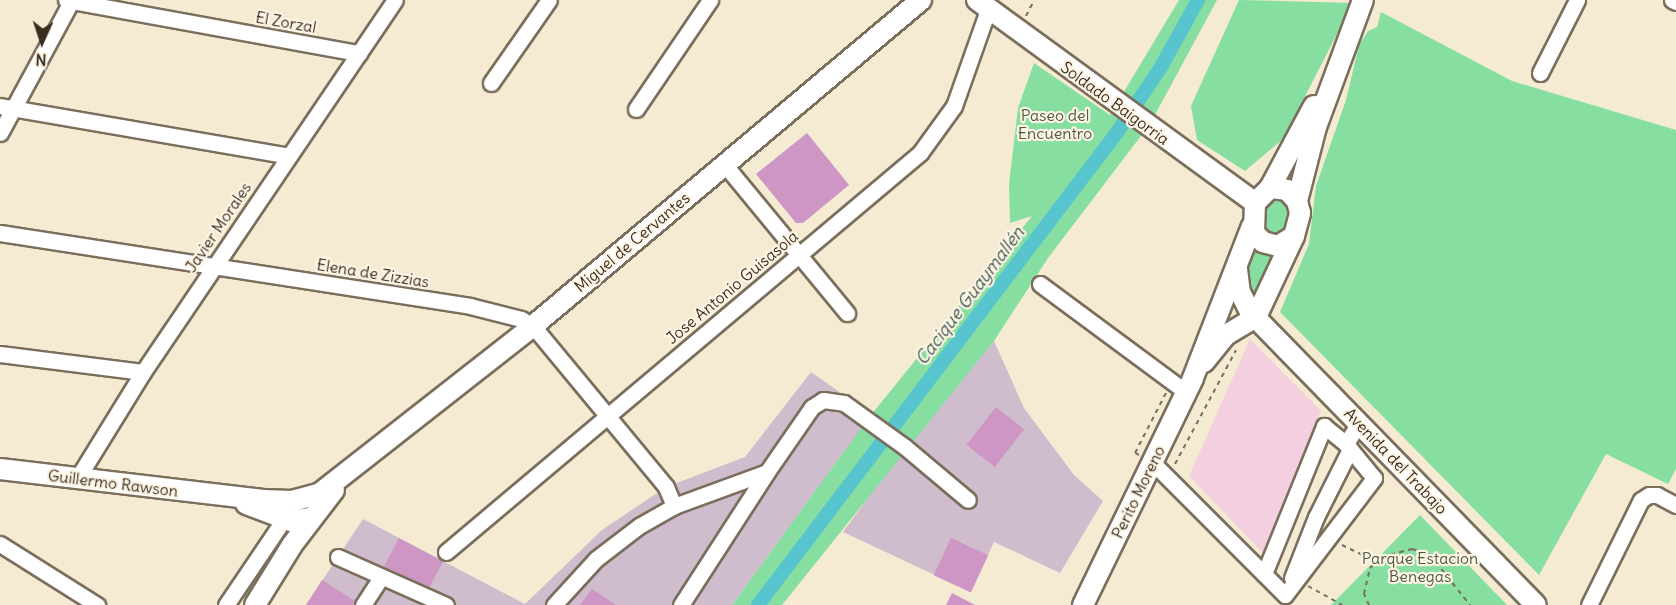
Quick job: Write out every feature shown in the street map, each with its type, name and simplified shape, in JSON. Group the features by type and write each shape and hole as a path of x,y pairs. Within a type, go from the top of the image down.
{"main road":[{"name":"Miguel de Cervantes","path":"255,605 296,529 341,481 533,326 921,0"},
{"path":"1297,201 1316,127 1363,0"},
{"name":"Soldado Baigorria","path":"983,5 1255,203"},
{"path":"1294,236 1278,246 1269,245 1257,238 1252,226 1255,203 1270,188 1342,56"},
{"path":"1256,317 1294,236 1300,213 1297,201 1287,190 1270,188"},
{"name":"Perito Moreno","path":"1083,605 1189,385 1208,330 1237,269 1252,226"},
{"path":"1237,269 1240,292 1256,317"},
{"name":"Perito Moreno","path":"1189,385 1220,340 1256,317"},
{"name":"Avenida del Trabajo","path":"1256,317 1536,605"},
{"name":"Guillermo Rawson","path":"0,469 226,497 273,506 315,496"},
{"name":"Miguel de Cervantes","path":"315,496 341,481"},
{"path":"273,506 297,509 296,529"}],"street":[{"name":"El Zorzal","path":"70,0 359,53"},
{"path":"0,133 7,107 70,0"},
{"name":"Javier Morales","path":"77,478 143,372 395,0"},
{"path":"491,82 549,0"},
{"path":"636,109 710,0"},
{"path":"1540,73 1577,0"},
{"path":"1672,0 1676,2"},
{"name":"Jose Antonio Guisasola","path":"446,552 933,140 959,95 983,5"},
{"path":"7,107 288,156"},
{"path":"725,165 847,314"},
{"name":"Elena de Zizzias","path":"0,233 470,306 521,319 533,326 666,487 674,506"},
{"path":"1040,284 1189,385"},
{"path":"0,354 143,372"},
{"path":"681,605 767,472 819,401 839,401 905,447 968,500"},
{"path":"1286,595 1316,517 1359,422"},
{"path":"1264,574 1324,426 1348,447 1374,478 1286,595"},
{"path":"1152,462 1286,595"},
{"path":"554,605 615,542 674,506 767,472"},
{"path":"1589,605 1641,500 1648,495 1676,505"},
{"path":"226,605 296,529"},
{"path":"0,544 97,605"},
{"path":"338,557 446,605"},
{"path":"363,605 381,577"}],"path":[{"path":"1024,20 1034,0"},
{"path":"1328,538 1377,562"},
{"path":"1369,605 1365,594 1366,579 1377,562 1395,551 1412,549 1430,555 1470,605"},
{"path":"1297,580 1342,605"}],"shaded area":[{"path":"1250,339 1321,411 1263,553 1189,476"},
{"path":"994,341 1024,408 1074,475 1103,501 1060,573 994,542 971,592 843,532 900,454 863,426 732,605 306,605 363,519 525,604 602,530 666,487 745,457 811,372 910,442"}],"green space":[{"name":"Paseo del Encuentro","path":"1179,0 1217,0 1150,124 1048,258 994,341 782,605 732,605 867,420 1032,216 1010,223 1009,184 1018,108 1034,63 1110,115"},
{"path":"1239,0 1353,3 1283,139 1245,171 1197,140 1191,106"},
{"path":"1381,12 1512,81 1676,130 1676,469 1668,484 1606,454 1539,575 1280,312 1309,244 1316,186 1346,100 1359,45 1368,31 1377,27"},
{"path":"1269,198 1283,200 1291,211 1287,231 1274,237 1262,229 1261,211"},
{"path":"1251,242 1280,253 1252,306 1246,287"},
{"name":"Parque Estacion Benegas","path":"1420,515 1507,605 1331,605"}],"building":[{"path":"807,133 849,185 803,223 796,223 756,174"},
{"path":"996,407 1024,429 995,467 966,445"},
{"path":"399,538 443,561 427,591 383,568"},
{"path":"951,538 988,555 971,592 934,575"},
{"path":"322,580 355,601 353,605 306,605"},
{"path":"592,589 616,605 580,605"},
{"path":"952,593 975,605 946,605"}],"waterway":[{"name":"Cacique Guaymallén","path":"758,605 1118,131 1161,67 1198,0"}]}
